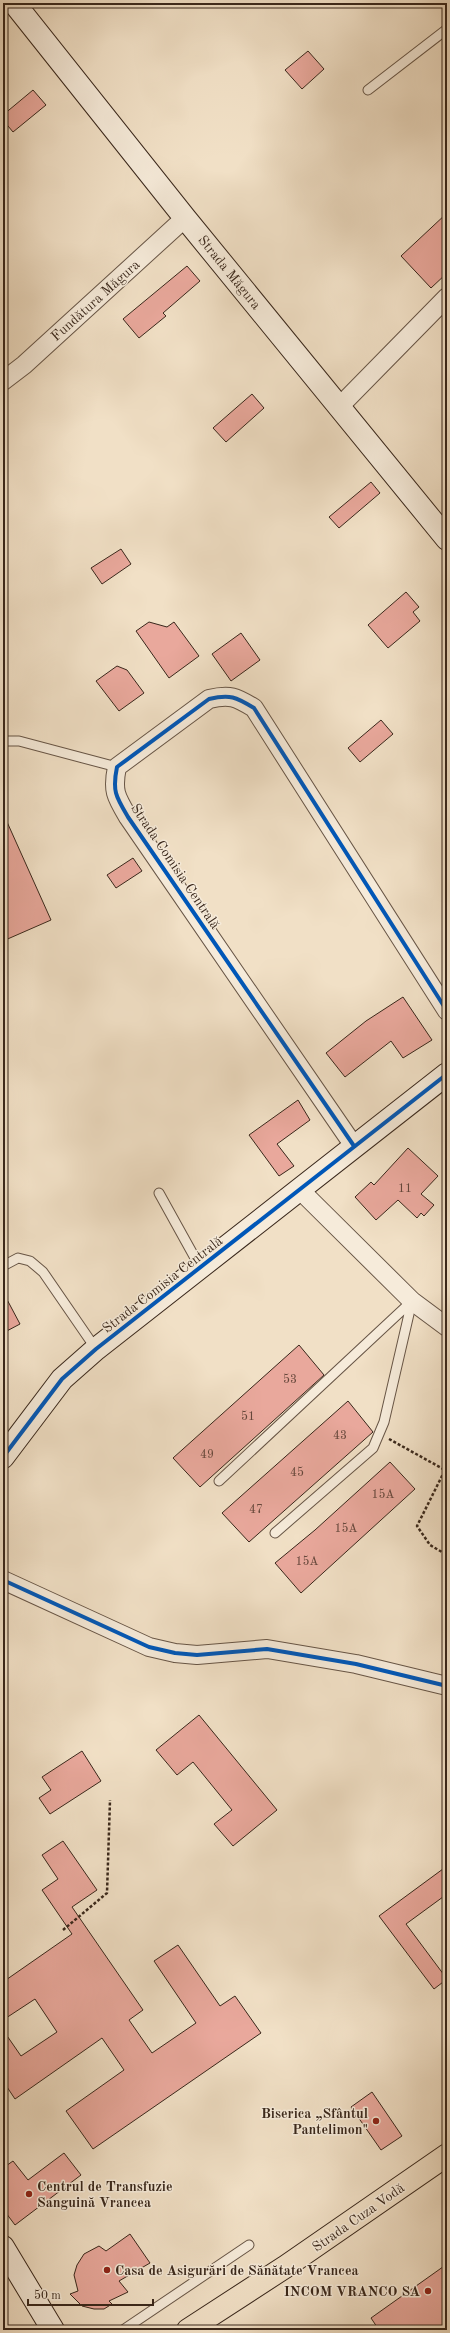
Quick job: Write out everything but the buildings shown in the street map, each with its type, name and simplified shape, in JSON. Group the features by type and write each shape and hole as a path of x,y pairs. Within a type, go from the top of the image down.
{"main road":[{"name":"Strada Cuza Vodă","path":"188,2330 285,2267 447,2155"}],"street":[{"name":"Strada Măgura","path":"14,3 185,218 340,406 447,539"},
{"name":"Fundătura Măgura","path":"3,381 24,364 185,218"},
{"path":"340,406 447,298"},
{"path":"117,767 209,699 225,696 237,697 254,708 447,1011"},
{"name":"Strada Comisia Centrală","path":"117,767 114,781 115,796 128,817 354,1146"},
{"name":"Strada Comisia Centrală","path":"3,1457 62,1379 96,1349 447,1074"},
{"path":"300,1190 412,1301 447,1327"},
{"path":"3,1580 149,1647 175,1653 197,1655 267,1649 356,1664 447,1686"},
{"path":"3,2247 53,2330"}],"lane":[{"path":"368,90 447,28"},
{"path":"3,741 18,741 117,767"},
{"path":"159,1193 200,1269"},
{"path":"3,1266 18,1258 30,1261 39,1269 96,1349"},
{"path":"275,1533 373,1448 384,1422 412,1301"},
{"path":"220,1481 412,1301"},
{"path":"123,2330 249,2245"}],"path":[{"path":"379,1434 445,1470 417,1526 430,1545 447,1555"},
{"path":"63,1930 107,1893 110,1800"}],"cycle path":[{"path":"354,1146 128,817 116,794 115,782 117,767 209,699 228,697 242,701 254,708 447,1011"},
{"path":"3,1457 62,1379 96,1349 447,1074"},
{"path":"3,1580 149,1647 175,1653 197,1655 267,1649 356,1664 447,1686"}],"place":[{"name":"Biserica „Sfântul Pantelimon\"","path":"376,2121"},
{"name":"Centrul de Transfuzie Sanguină Vrancea","path":"29,2194"},
{"name":"Casa de Asigurări de Sănătate Vrancea","path":"107,2270"},
{"name":"INCOM VRANCO SA","path":"428,2291"}]}
